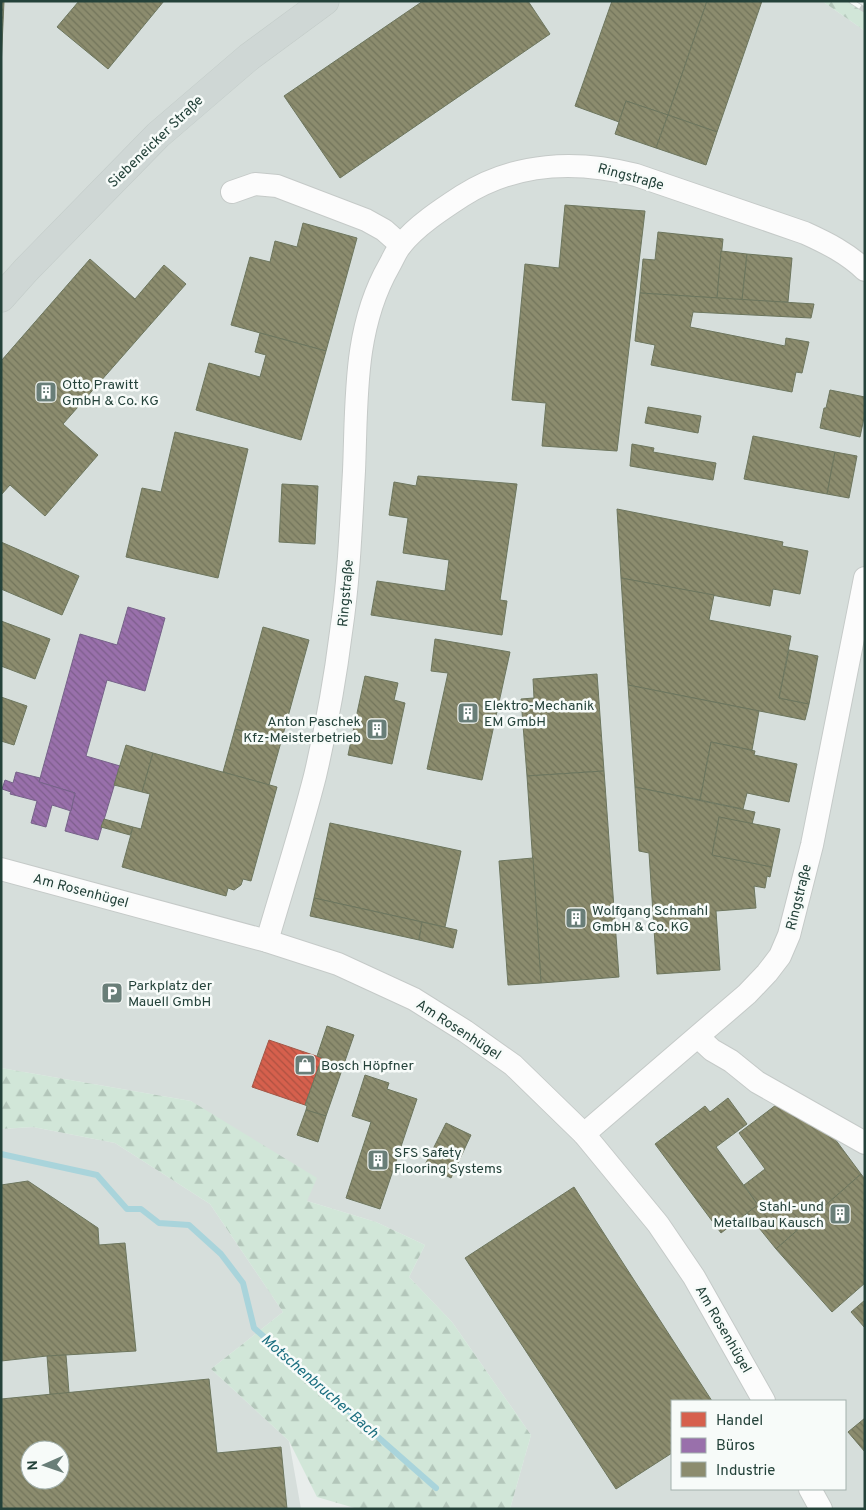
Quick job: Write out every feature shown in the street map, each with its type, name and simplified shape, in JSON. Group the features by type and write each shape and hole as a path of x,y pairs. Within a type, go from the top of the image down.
{"main road":[{"name":"Siebeneicker Straße","path":"1,298 75,219 158,135 249,57 325,1"}],"street":[{"name":"Ringstraße","path":"267,941 314,776 338,658 348,563 360,353 367,318 380,282 401,244 442,209 476,187 523,170 549,166 585,165 611,168 636,175 805,233 845,253 865,270"},
{"path":"232,192 254,184 277,186 366,220 384,230 401,244"},
{"name":"Ringstraße","path":"584,1134 747,994 780,956 789,935 812,845 865,578"},
{"name":"Am Rosenhügel","path":"1,869 267,941 338,964 414,999 464,1030 513,1065 584,1134 658,1224 694,1277 763,1400"},
{"path":"698,1037 712,1050 731,1061 757,1082 865,1143"},
{"path":"811,1490 821,1509"}],"shaded area":[{"path":"1,1 822,1 865,31 865,1509 510,1509 531,1435 452,1322 409,1277 425,1245 376,1222 307,1201 191,1101 1,1068"},
{"path":"33,1127 115,1143 210,1204 283,1312 211,1369 289,1441 301,1509 1,1509 1,1129"}],"green space":[{"path":"822,1 848,1 865,12 865,31"},
{"path":"1,1068 191,1101 317,1178 307,1201 376,1222 425,1245 409,1277 452,1322 531,1435 510,1509 358,1509 317,1497 289,1441 211,1369 283,1312 210,1204 115,1143 33,1127 1,1129"}],"building: Handel":[{"path":"269,1040 322,1058 305,1105 252,1087"}],"building: Büros":[{"path":"128,607 165,618 145,691 107,680 86,756 120,766 98,840 65,831 75,793 39,782 80,634 117,645"},
{"path":"16,772 40,778 39,782 75,793 71,811 52,805 46,827 31,823 37,801 10,794 11,792 2,789 5,780 13,783"}],"building: Industrie":[{"path":"1,1 4,1 1,68"},
{"path":"79,1 164,1 108,69 57,27"},
{"path":"423,1 528,1 550,34 340,178 284,96"},
{"path":"612,1 707,1 668,115 626,101 619,122 575,106"},
{"path":"707,1 762,1 717,132 668,115"},
{"path":"626,101 668,115 656,148 615,134"},
{"path":"668,115 717,132 706,165 656,148"},
{"path":"565,205 645,211 617,451 542,446 546,403 512,400 525,264 559,268"},
{"path":"303,223 357,238 326,351 231,325 250,257 270,262 275,241 297,247"},
{"path":"658,232 723,239 717,298 640,293 643,259 655,260"},
{"path":"721,251 747,254 742,300 717,298"},
{"path":"747,254 792,258 788,302 742,300"},
{"name":"Otto Prawitt GmbH & Co. KG","path":"90,259 135,299 164,265 186,284 63,424 98,455 45,516 10,485 1,495 1,361"},
{"path":"640,293 814,304 811,318 693,312 690,327 785,346 786,338 809,342 802,373 796,372 792,392 651,365 655,345 635,341"},
{"path":"260,333 326,351 301,440 196,410 209,363 260,377 266,355 255,352"},
{"path":"830,390 865,397 865,413 860,437 820,428"},
{"path":"648,407 701,416 698,433 645,423"},
{"path":"175,432 248,449 218,578 126,557 142,488 161,492"},
{"path":"753,436 835,452 827,494 744,479"},
{"path":"632,444 654,448 653,452 716,463 713,480 630,466"},
{"path":"835,452 857,456 849,498 827,494"},
{"path":"418,476 517,484 500,600 507,601 502,635 371,615 377,581 445,591 449,560 403,553 408,518 389,515 394,482 416,486"},
{"path":"282,484 318,486 315,544 279,542"},
{"path":"617,509 783,542 782,546 808,551 800,594 773,589 770,606 621,578"},
{"path":"1,542 79,576 62,615 1,589"},
{"path":"621,578 714,595 709,620 791,636 779,698 809,704 805,720 628,685"},
{"path":"1,621 50,639 35,679 1,666"},
{"path":"263,627 309,640 281,742 235,729"},
{"name":"Elektro-Mechanik EM GmbH","path":"435,639 510,652 482,780 427,769 448,673 431,671"},
{"path":"789,650 818,656 809,704 779,698"},
{"path":"597,674 604,771 527,776 521,699 534,698 533,679"},
{"name":"Anton Paschek Kfz-Meisterbetrieb","path":"365,676 398,683 394,700 405,703 392,764 348,755"},
{"path":"628,685 759,711 752,750 711,742 700,800 635,787"},
{"path":"1,697 27,706 14,745 1,741"},
{"path":"235,729 281,742 269,785 223,772"},
{"path":"711,742 755,751 754,755 797,764 789,802 747,793 743,809 700,800"},
{"path":"126,745 153,753 142,792 114,785"},
{"path":"153,753 277,787 251,881 243,879 241,885 234,890 228,888 226,896 122,867 133,827 141,829 150,794 142,792"},
{"name":"Wolfgang Schmahl GmbH & Co. KG","path":"604,771 619,977 541,983 527,776"},
{"path":"635,787 755,812 752,824 719,817 712,855 772,867 770,877 767,876 765,888 754,886 756,908 716,911 720,970 657,974 649,853 639,851"},
{"path":"719,817 780,829 772,867 712,855"},
{"path":"104,819 133,827 130,835 101,827"},
{"path":"330,823 461,851 445,927 314,898"},
{"path":"533,858 541,983 508,985 499,861"},
{"path":"314,898 422,922 419,940 310,916"},
{"path":"422,922 457,930 453,948 419,940"},
{"path":"327,1026 354,1035 326,1116 306,1110 307,1106 305,1105 322,1058 317,1056"},
{"name":"SFS Safety Flooring Systems","path":"365,1075 389,1083 387,1089 417,1099 380,1209 346,1198 371,1122 352,1116"},
{"name":"Stahl- und Metallbau Kausch","path":"728,1098 747,1124 716,1147 758,1205 721,1233 655,1144 705,1106 710,1112"},
{"path":"776,1105 832,1135 861,1174 776,1249 747,1213 758,1205 744,1185 765,1169 739,1133"},
{"path":"306,1110 326,1116 318,1142 297,1135"},
{"path":"446,1123 471,1135 451,1178 425,1165"},
{"name":"Stahl- und Metallbau Kausch","path":"861,1174 865,1179 865,1283 832,1312 776,1249"},
{"path":"28,1181 98,1228 99,1245 125,1243 136,1351 47,1356 1,1361 1,1185"},
{"path":"574,1187 711,1400 671,1400 671,1454 616,1489 465,1258"},
{"path":"865,1300 865,1328 851,1312"},
{"path":"66,1355 69,1393 50,1395 47,1356"},
{"path":"209,1379 217,1453 281,1447 287,1509 1,1509 1,1399"},
{"path":"865,1418 865,1452 848,1432"}],"waterway":[{"name":"Motschenbrucher Bach","path":"1,1154 97,1175 127,1209 141,1209 159,1223 189,1225 221,1254 243,1283 254,1328 436,1488"}],"railway":[{"path":"851,1 865,10"}],"place":[{"name":"Otto Prawitt GmbH & Co. KG","path":"46,392"},
{"name":"Elektro-Mechanik EM GmbH","path":"468,713"},
{"name":"Anton Paschek Kfz-Meisterbetrieb","path":"377,729"},
{"name":"Wolfgang Schmahl GmbH & Co. KG","path":"576,918"},
{"name":"Parkplatz der Mauell GmbH","path":"112,993"},
{"name":"Bosch Höpfner","path":"305,1065"},
{"name":"SFS Safety Flooring Systems","path":"378,1160"},
{"name":"Stahl- und Metallbau Kausch","path":"840,1214"}]}
